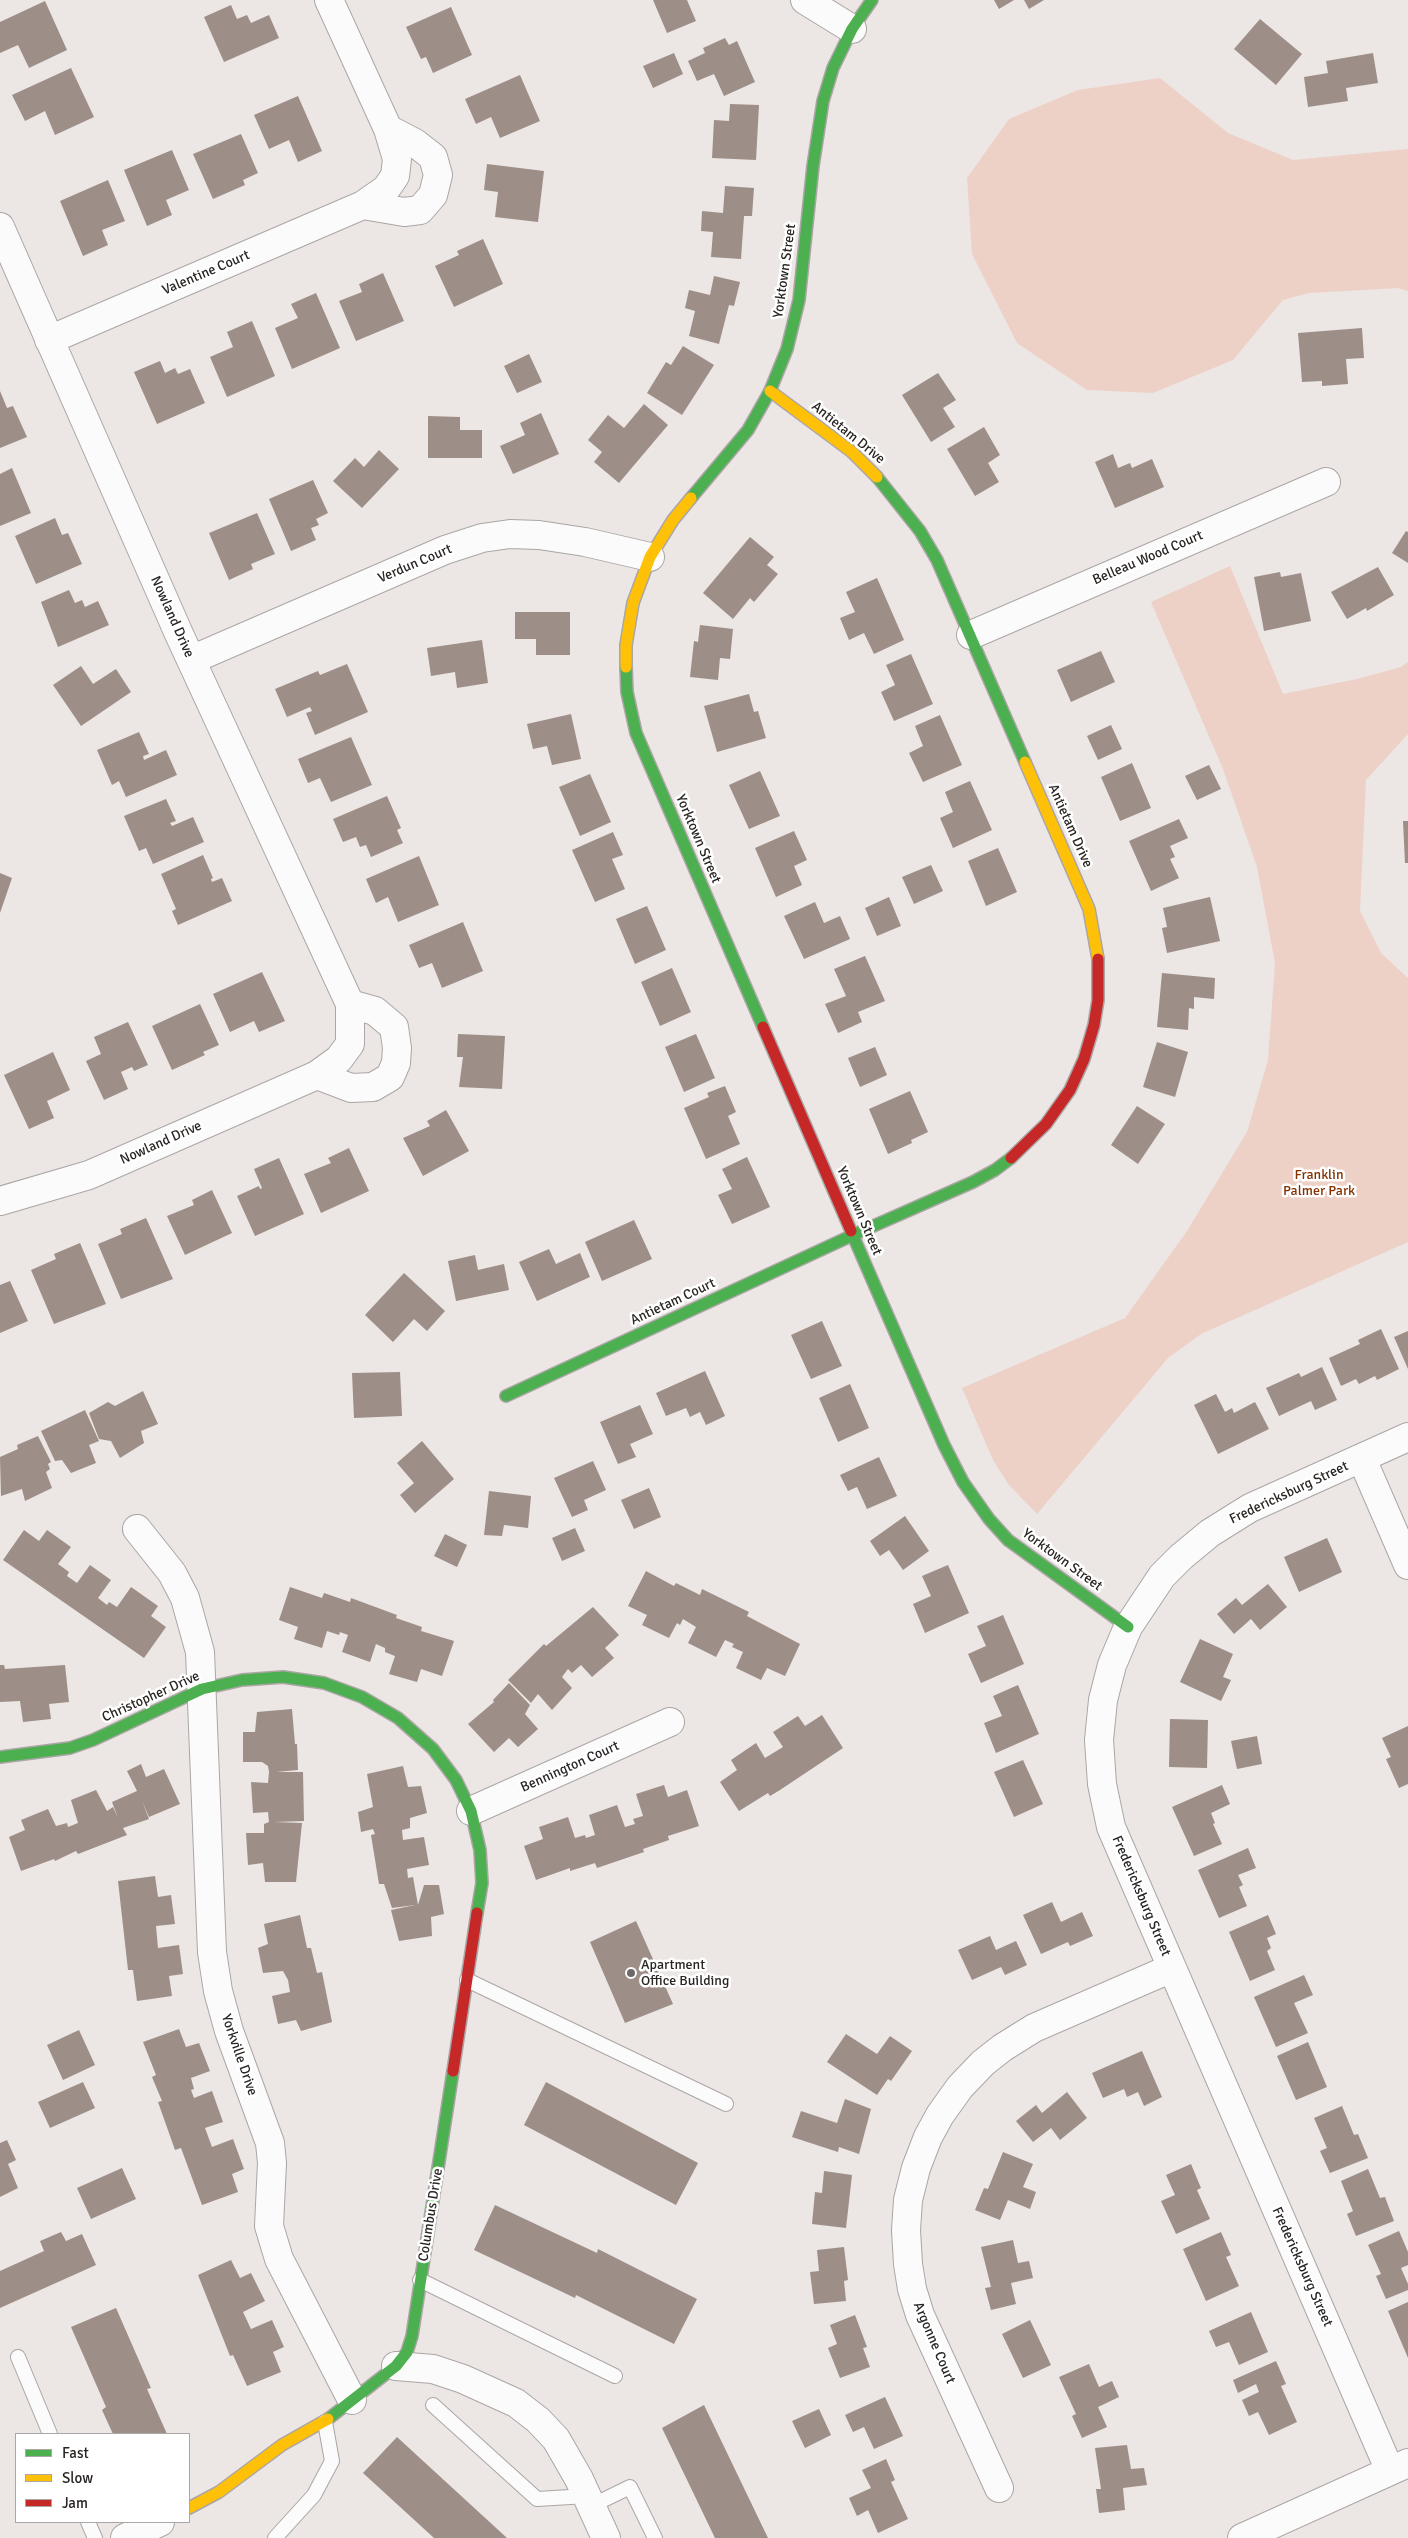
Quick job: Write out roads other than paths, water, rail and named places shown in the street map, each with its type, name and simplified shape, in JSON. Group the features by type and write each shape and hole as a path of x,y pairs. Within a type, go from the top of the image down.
{"street":[{"name":"Valentine Court","path":"49,340 363,205 386,189 395,176 397,159 388,129 330,0"},
{"path":"804,0 852,29"},
{"name":"Yorktown Street","path":"872,0 852,29 833,68 823,101 813,166 799,300 787,349 770,390 748,430 674,520 650,557 633,603 626,645 627,692 636,733 944,1445 963,1482 989,1519 1008,1540 1128,1627"},
{"path":"363,205 404,212 420,210 432,195 438,175 433,156 388,129"},
{"name":"Nowland Drive","path":"0,227 191,660 350,1004 350,1044 339,1059 317,1075 89,1175 0,1201"},
{"name":"Antietam Drive","path":"770,390 852,452 896,498 920,531 937,560 1089,910 1099,967 1098,1000 1094,1025 1084,1060 1070,1090 1046,1124 1022,1149 995,1170 973,1182 853,1236"},
{"name":"Belleau Wood Court","path":"971,635 1326,482"},
{"name":"Verdun Court","path":"191,660 445,550 482,538 510,534 539,535 585,542 650,557"},
{"path":"317,1075 351,1088 373,1087 390,1077 396,1064 397,1048 394,1027 375,1011 350,1004"},
{"name":"Antietam Court","path":"506,1396 853,1236"},
{"name":"Fredericksburg Street","path":"1399,2467 1172,1968 1112,1827 1102,1784 1100,1740 1103,1700 1112,1666 1128,1627 1162,1576 1181,1556 1210,1533 1250,1508 1408,1437"},
{"path":"1362,1459 1408,1565"},
{"name":"Yorkville Drive","path":"137,1529 172,1573 185,1598 200,1652 212,1952 218,1991 229,2031 270,2143 272,2163 269,2226 279,2259 352,2400"},
{"name":"Christopher Drive","path":"0,1757 70,1748 93,1740 202,1689 242,1680 283,1677 324,1683 362,1697 398,1718 433,1750 456,1780 471,1811"},
{"name":"Bennington Court","path":"471,1811 670,1722"},
{"name":"Columbus Drive","path":"190,2507 219,2492 282,2445 325,2422 396,2366 407,2352 412,2336 482,1883 480,1850 471,1811"},
{"name":"Argonne Court","path":"999,2488 920,2315 912,2288 908,2264 906,2230 908,2200 916,2168 940,2115 960,2087 983,2063 1002,2048 1034,2028 1172,1968"},
{"path":"396,2366 433,2369 463,2379 516,2403 538,2420 556,2439 589,2501 606,2538"},
{"path":"1242,2538 1399,2467"},
{"path":"125,2538 158,2523"}],"lane":[{"path":"467,1980 726,2104"},
{"path":"420,2280 615,2376"},
{"path":"18,2357 50,2433"},
{"path":"433,2405 537,2499 589,2501 630,2487 655,2538"},
{"path":"275,2538 314,2495 332,2460 325,2422"},
{"path":"88,2523 95,2538"}],"place":[{"name":"Apartment Office Building","path":"631,1973"}],"park label":[{"name":"Franklin Palmer Park","path":"1319,1184"}]}
